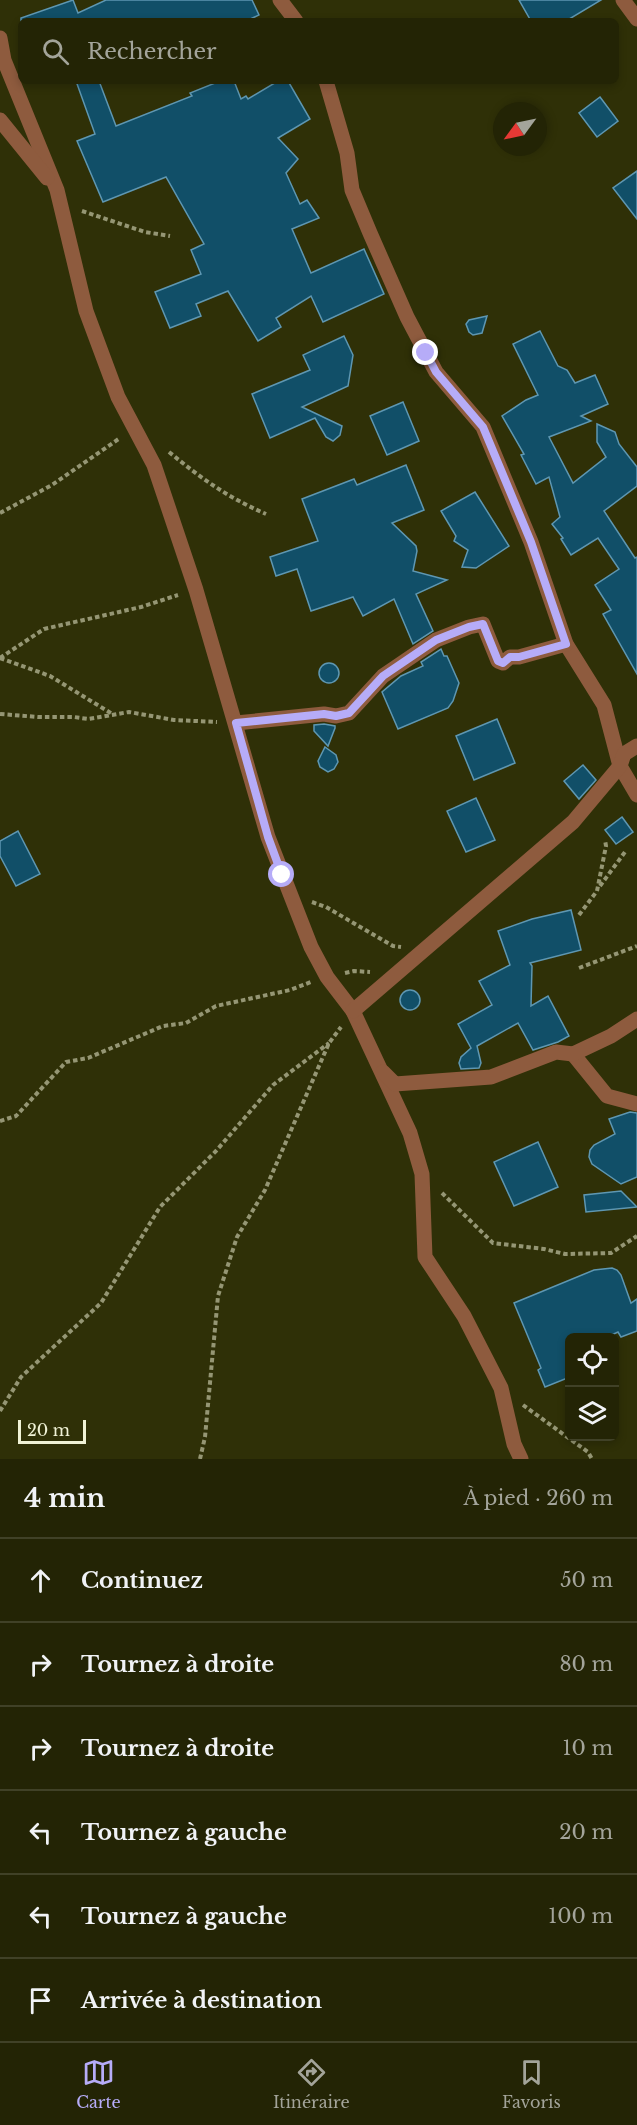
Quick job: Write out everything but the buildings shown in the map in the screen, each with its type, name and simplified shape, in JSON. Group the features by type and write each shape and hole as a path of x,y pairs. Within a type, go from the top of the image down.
{"street":[{"path":"280,0 294,18"},
{"path":"623,0 637,19"},
{"path":"0,38 4,60 58,197 86,311 118,397 154,465 196,590 268,837 311,947 327,977 353,1011 410,1133 422,1174 425,1257 464,1316 501,1388 520,1459"},
{"path":"327,84 347,153 352,190 370,233 407,317 436,372 483,427 531,542 566,644 604,705 620,766 637,795"},
{"path":"0,120 58,197"},
{"path":"236,723 324,714 336,716 349,713 383,676 436,640 469,627 483,624 498,661 503,663 510,657 519,657 566,644"},
{"path":"353,1011 573,822 620,766 624,754 637,746"},
{"path":"380,1069 395,1084 491,1077 556,1052 573,1054 611,1036 637,1019"},
{"path":"573,1054 607,1096 637,1104"}],"path":[{"path":"58,197 145,232 170,237"},
{"path":"0,513 52,485 120,437 135,430"},
{"path":"165,449 200,478 233,499 266,514"},
{"path":"0,658 44,629 141,607 196,590"},
{"path":"0,658 50,676 115,715"},
{"path":"0,714 88,719 129,712 174,720 236,723"},
{"path":"597,889 606,846 605,840"},
{"path":"579,915 625,852"},
{"path":"290,894 326,907 393,946 422,952"},
{"path":"579,968 637,946"},
{"path":"0,1121 16,1116 66,1062 88,1058 163,1026 186,1023 216,1006 290,990 327,977 354,971 374,973 403,969"},
{"path":"200,1459 205,1437 218,1296 237,1237 266,1190 329,1043 353,1011"},
{"path":"0,1411 21,1377 101,1304 160,1208 216,1151 273,1085 329,1043"},
{"path":"422,1174 493,1243 565,1254 611,1253 637,1236"},
{"path":"501,1388 588,1452 592,1459"}],"route":[{"path":"282,875 268,837 236,723 324,714 336,716 349,713 383,676 436,640 469,627 483,624 498,661 503,663 510,657 519,657 566,644 531,542 483,427 436,372 426,353"}]}
